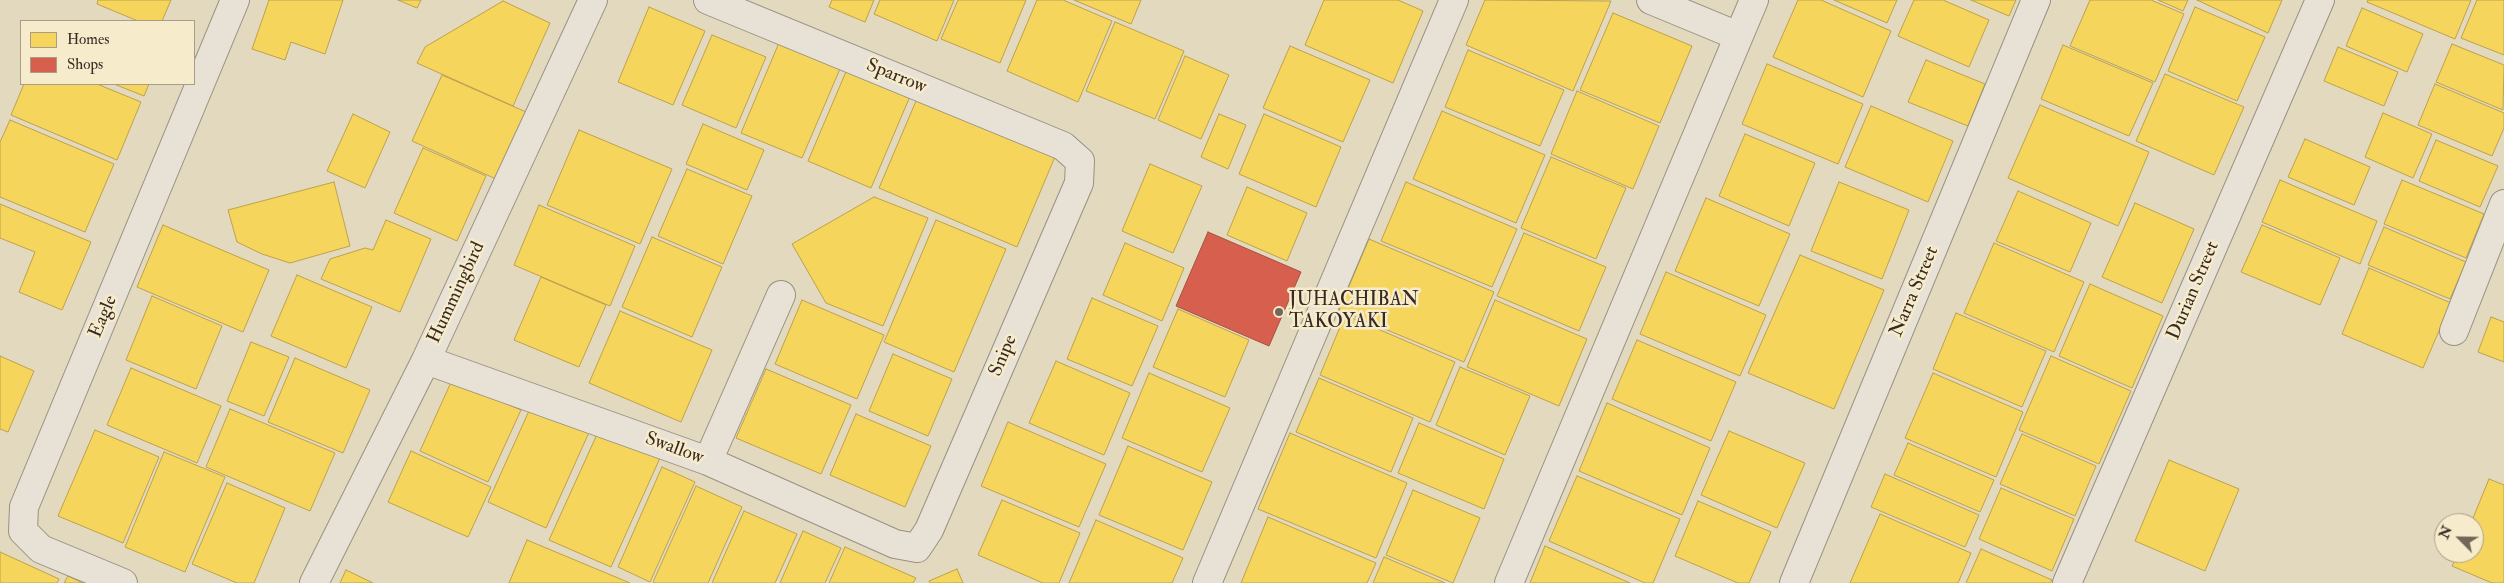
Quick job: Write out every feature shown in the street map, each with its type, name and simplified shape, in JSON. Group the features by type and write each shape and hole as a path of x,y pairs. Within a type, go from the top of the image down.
{"street":[{"name":"Eagle","path":"123,583 41,549 23,531 24,507 235,0"},
{"name":"Hummingbird","path":"314,583 426,360 593,0"},
{"name":"Sparrow","path":"708,0 1063,146 1080,161"},
{"path":"1207,583 1454,0"},
{"path":"1651,0 1738,36"},
{"path":"1509,583 1754,0"},
{"name":"Narra Street","path":"1794,583 2036,0"},
{"name":"Durian Street","path":"2067,583 2320,0"},
{"name":"Snipe","path":"917,548 929,530 1079,183 1080,161"},
{"path":"2454,331 2504,204"},
{"path":"708,461 781,295"},
{"name":"Swallow","path":"426,360 708,461 895,544 917,548"}],"building: Homes":[{"path":"98,0 171,0 162,20 136,20 97,4"},
{"path":"269,0 343,0 325,54 291,42 285,60 252,49"},
{"path":"398,0 421,0 417,8"},
{"path":"832,0 874,0 865,22 829,7"},
{"path":"880,0 954,0 937,41 874,14"},
{"path":"958,0 1026,0 1000,63 941,39"},
{"path":"1037,0 1063,0 1112,21 1078,102 1007,71"},
{"path":"1074,0 1141,0 1131,24"},
{"path":"1324,0 1398,0 1423,11 1393,83 1305,45"},
{"path":"1485,0 1611,1 1573,91 1466,45"},
{"path":"1798,0 1821,0 1891,31 1863,97 1773,57"},
{"path":"1834,0 1897,0 1887,23"},
{"path":"1914,0 1943,0 1989,20 1969,67 1898,36"},
{"path":"1971,0 2016,0 2009,16"},
{"path":"2090,0 2151,0 2184,14 2155,82 2070,46"},
{"path":"2158,0 2188,0 2183,11"},
{"path":"2197,0 2282,0 2268,33"},
{"path":"2368,0 2471,0 2455,39 2367,2"},
{"path":"2477,0 2504,0 2504,55 2461,38"},
{"path":"503,1 550,23 513,106 417,63 425,47"},
{"path":"649,7 705,31 673,105 618,82"},
{"path":"2195,7 2265,37 2237,101 2168,71"},
{"path":"2362,8 2423,34 2407,72 2346,46"},
{"path":"1613,13 1692,46 1660,123 1580,90"},
{"path":"1115,22 1184,51 1155,119 1086,91"},
{"path":"712,35 766,57 736,128 682,105"},
{"path":"781,38 842,64 802,158 741,133"},
{"path":"2452,44 2504,65 2503,110 2436,82"},
{"path":"2063,45 2153,83 2129,136 2041,99"},
{"path":"1290,46 1370,80 1343,142 1263,108"},
{"path":"2338,47 2398,72 2384,106 2324,81"},
{"path":"1468,50 1564,90 1540,146 1445,107"},
{"path":"1185,56 1229,75 1201,139 1158,120"},
{"path":"1926,60 1985,84 1968,126 1908,102"},
{"path":"1767,64 1863,104 1838,164 1742,124"},
{"path":"848,67 911,94 871,188 808,161"},
{"path":"2165,74 2244,107 2214,175 2136,141"},
{"path":"442,75 526,112 496,179 412,141"},
{"path":"2435,84 2504,113 2504,128 2492,156 2418,125"},
{"path":"24,85 99,85 141,102 117,160 11,115"},
{"path":"116,85 149,85 144,96"},
{"path":"1577,91 1659,126 1633,189 1551,154"},
{"path":"919,94 1057,152 1017,247 879,188"},
{"path":"2040,105 2149,152 2118,226 2008,178"},
{"path":"1871,106 1953,141 1928,202 1845,167"},
{"path":"1442,111 1545,155 1516,223 1413,179"},
{"path":"2383,113 2432,134 2413,178 2365,157"},
{"path":"353,114 390,132 365,188 327,171"},
{"path":"1219,114 1246,125 1228,169 1201,157"},
{"path":"1264,114 1341,147 1316,207 1239,174"},
{"path":"10,120 114,164 85,232 0,197 0,142"},
{"path":"703,124 764,150 747,190 686,164"},
{"path":"579,130 672,169 640,244 547,205"},
{"path":"1745,134 1815,163 1789,226 1719,196"},
{"path":"2305,139 2370,167 2354,205 2288,177"},
{"path":"2436,140 2498,166 2480,207 2419,181"},
{"path":"423,148 486,176 457,241 394,213"},
{"path":"1551,157 1626,188 1596,259 1521,228"},
{"path":"1150,164 1202,186 1173,253 1122,231"},
{"path":"687,169 752,196 723,264 658,236"},
{"path":"2280,180 2377,221 2360,264 2262,222"},
{"path":"2402,180 2484,214 2466,258 2384,224"},
{"path":"334,182 350,246 290,263 262,254 237,242 228,210"},
{"path":"1406,182 1517,229 1492,287 1381,241"},
{"path":"1839,182 1909,210 1882,279 1811,251"},
{"path":"1247,187 1307,213 1287,261 1227,235"},
{"path":"2018,191 2091,223 2070,272 1996,241"},
{"path":"874,197 928,218 883,326 826,303 792,244"},
{"path":"1706,198 1790,234 1759,306 1675,271"},
{"path":"2135,203 2194,229 2162,303 2102,277"},
{"path":"0,204 91,242 62,310 19,292 35,252 0,238"},
{"path":"539,205 635,246 610,306 514,265"},
{"path":"386,220 431,239 400,312 321,279 330,259 365,248 373,250"},
{"path":"936,220 1006,249 954,372 884,342"},
{"path":"163,225 269,270 243,332 137,287"},
{"path":"2262,225 2340,258 2320,305 2241,272"},
{"path":"2384,227 2466,262 2450,299 2368,265"},
{"path":"1524,233 1606,267 1579,331 1497,296"},
{"path":"652,237 722,267 692,337 622,307"},
{"path":"1369,239 1494,292 1464,362 1339,310"},
{"path":"1125,243 1184,268 1162,321 1103,295"},
{"path":"1994,243 2084,282 2054,352 1964,313"},
{"path":"1800,255 1884,290 1834,409 1748,373"},
{"path":"2369,268 2451,303 2423,368 2342,334"},
{"path":"1666,272 1766,315 1740,376 1640,334"},
{"path":"297,275 372,307 346,368 271,336"},
{"path":"541,277 606,305 579,367 514,340"},
{"path":"2090,284 2163,316 2132,388 2059,356"},
{"path":"152,296 222,326 196,389 126,360"},
{"path":"1092,298 1158,326 1132,386 1067,359"},
{"path":"802,300 884,335 857,399 775,364"},
{"path":"1495,300 1587,339 1559,406 1467,367"},
{"path":"1178,309 1249,340 1225,397 1153,367"},
{"path":"620,311 712,350 681,422 589,383"},
{"path":"1956,313 2046,351 2022,407 1933,369"},
{"path":"1345,315 1455,362 1430,422 1320,375"},
{"path":"2491,317 2504,322 2504,362 2478,352"},
{"path":"1637,340 1736,382 1711,441 1612,399"},
{"path":"251,342 289,357 264,416 227,401"},
{"path":"893,354 952,379 928,436 869,411"},
{"path":"0,356 34,371 8,432 0,429"},
{"path":"2051,356 2131,391 2099,464 2019,430"},
{"path":"295,358 370,390 343,453 268,422"},
{"path":"1056,361 1130,393 1104,455 1029,423"},
{"path":"1460,367 1530,396 1505,455 1436,425"},
{"path":"131,368 221,406 197,463 107,425"},
{"path":"766,369 851,405 821,474 736,438"},
{"path":"1149,373 1230,408 1202,472 1122,438"},
{"path":"1933,373 2023,412 1996,477 1905,438"},
{"path":"1319,378 1413,418 1391,472 1296,432"},
{"path":"452,380 521,410 488,482 420,451"},
{"path":"533,402 591,428 546,528 488,502"},
{"path":"1607,403 1710,448 1682,515 1579,471"},
{"path":"230,409 335,453 310,511 206,467"},
{"path":"856,414 931,446 905,507 830,475"},
{"path":"1008,422 1106,464 1079,527 981,486"},
{"path":"1419,423 1504,459 1484,509 1398,473"},
{"path":"95,430 159,457 123,543 58,516"},
{"path":"599,430 660,458 611,567 549,540"},
{"path":"1729,431 1805,463 1777,528 1701,495"},
{"path":"1290,433 1407,483 1376,558 1258,509"},
{"path":"2022,434 2096,466 2075,516 2000,484"},
{"path":"1908,443 1994,480 1980,512 1894,475"},
{"path":"1128,446 1212,482 1183,550 1099,515"},
{"path":"411,451 491,487 468,537 388,502"},
{"path":"164,452 225,477 185,572 125,547"},
{"path":"2169,460 2239,489 2205,571 2135,541"},
{"path":"662,467 695,482 650,582 618,567"},
{"path":"1885,474 1979,515 1965,547 1871,507"},
{"path":"1577,476 1680,519 1653,583 1645,583 1549,541"},
{"path":"2489,479 2504,485 2504,583 2492,583 2452,566 2453,563 2484,563 2484,513 2475,513"},
{"path":"227,483 285,508 254,583 237,583 192,564"},
{"path":"696,486 742,507 708,583 655,583 653,582"},
{"path":"2001,488 2074,519 2052,571 1979,539"},
{"path":"1413,490 1480,518 1453,583 1386,555"},
{"path":"1002,500 1080,533 1059,583 1043,583 978,555"},
{"path":"1698,501 1771,532 1749,583 1738,583 1675,556"},
{"path":"744,511 797,534 775,583 712,583"},
{"path":"1880,514 1971,553 1958,583 1850,583"},
{"path":"1268,517 1376,563 1367,583 1241,583"},
{"path":"1096,520 1183,558 1172,583 1069,583"},
{"path":"803,531 841,548 825,583 780,583"},
{"path":"527,540 630,583 509,583"},
{"path":"1545,546 1630,583 1530,583"},
{"path":"845,547 916,578 913,583 829,583"},
{"path":"1981,549 2052,580 2050,583 1966,583"},
{"path":"0,552 59,579 57,583 0,583"},
{"path":"1384,557 1445,583 1373,583"},
{"path":"957,569 963,583 930,583 929,581"},
{"path":"346,570 373,583 340,583"},
{"path":"68,576 83,583 64,583"}],"building: Shops":[{"path":"1208,232 1301,272 1269,346 1176,306"}],"place":[{"name":"JUHACHIBAN TAKOYAKI","path":"1279,312"}]}
